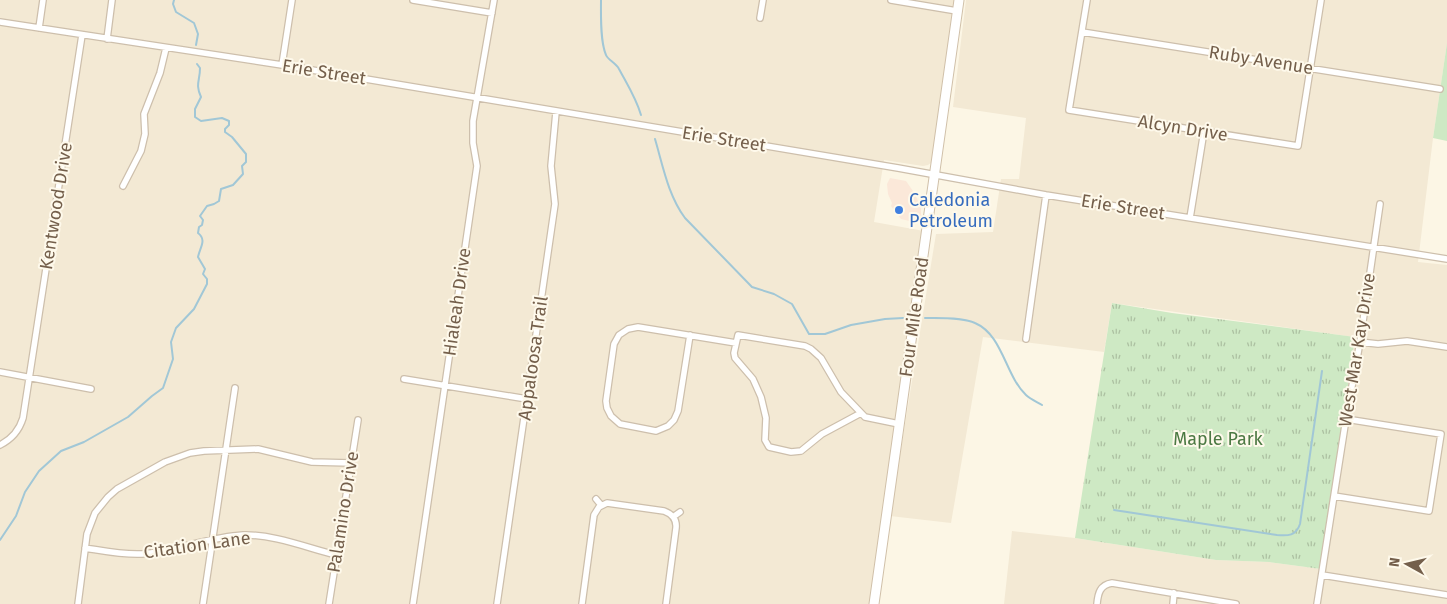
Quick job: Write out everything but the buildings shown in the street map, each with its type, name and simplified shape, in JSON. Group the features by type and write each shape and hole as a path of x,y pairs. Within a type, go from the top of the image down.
{"main road":[{"name":"Four Mile Road","path":"874,604 959,0"}],"street":[{"path":"39,28 43,0"},
{"path":"107,39 112,0"},
{"path":"282,65 292,0"},
{"path":"413,0 492,13"},
{"name":"Hialeah Drive","path":"414,604 477,166 472,133 494,0"},
{"path":"760,18 763,0"},
{"path":"891,0 957,11"},
{"path":"1082,32 1087,0"},
{"path":"1310,68 1321,0"},
{"name":"Erie Street","path":"0,22 282,65 1190,218 1447,259"},
{"name":"Ruby Avenue","path":"1082,32 1440,89"},
{"name":"Alcyn Drive","path":"1082,32 1069,110 1298,146 1310,68"},
{"name":"Kentwood Drive","path":"0,445 13,436 22,424 82,35"},
{"path":"124,186 141,150 145,134 144,114 160,73 166,48"},
{"name":"Appaloosa Trail","path":"497,604 555,204 551,166 556,112"},
{"path":"1190,218 1204,131"},
{"path":"1026,339 1046,194"},
{"name":"West Mar Kay Drive","path":"1317,604 1360,342 1380,204"},
{"path":"690,335 678,411 671,424 656,431 625,426 613,420 606,401 614,344 620,335 628,329 638,327 690,335 736,343"},
{"path":"861,413 822,434 801,451 773,449 766,444 766,418 762,397 752,379 735,358 738,335 805,346 811,349 821,358 841,392 861,413 870,419 900,424"},
{"path":"1360,342 1378,344 1407,341 1447,347"},
{"path":"0,372 91,388"},
{"path":"404,379 527,398"},
{"path":"203,604 235,388"},
{"path":"1334,496 1429,511 1441,434 1346,419"},
{"name":"Palamino Drive","path":"329,604 358,420"},
{"path":"78,604 85,548 89,528 95,513 117,489 165,462 177,457 204,451 258,449 312,462 351,463"},
{"path":"596,499 601,505"},
{"path":"582,604 594,515 601,505 612,503 664,511 673,517 676,528 666,604"},
{"path":"673,517 680,512"},
{"name":"Citation Lane","path":"85,548 140,554 242,535 266,536 336,555"},
{"path":"1322,575 1447,595"},
{"path":"1097,604 1099,592 1102,588 1112,583 1236,604"},
{"path":"1173,604 1174,593"}],"shaded area":[{"path":"0,0 955,0 932,162 923,166 884,160 874,222 924,231 871,604 0,604"},
{"path":"966,0 1447,0 1447,43 1418,262 1447,265 1447,604 1004,604 1012,531 1075,538 1216,560 1269,562 1321,569 1354,337 1112,303 1104,352 983,337 951,523 890,516 936,234 993,232 1001,179 1019,179 1026,118 953,107"},
{"name":"Caledonia Petroleum","path":"890,178 906,181 915,194 921,208 922,224 901,219 891,206 892,203 888,194 887,184"}],"green space":[{"path":"1447,43 1447,141 1433,138"},
{"name":"Maple Park","path":"1112,303 1172,313 1355,337 1321,569 1269,562 1216,560 1075,538"}],"waterway":[{"path":"174,0 173,4 176,12 194,23 198,34 196,45"},
{"path":"601,0 602,35 606,55 619,69 641,115"},
{"path":"0,540 16,516 25,492 39,471 61,451 84,442 128,417 163,388 173,359 171,342 176,328 194,309 207,284 207,279 203,274 205,269 198,257 202,244 202,238 198,233 203,220 200,216 207,206 219,201 221,189 233,185 243,174 242,166 246,162 246,154 232,137 225,132 229,121 222,118 201,121 195,117 195,109 201,97 198,86 200,68 197,64"},
{"path":"655,139 670,190 685,218 752,287 774,294 792,304 809,334 825,334 851,325 903,318"},
{"path":"925,318 964,320 975,323 984,329 992,336 1019,387 1028,396 1042,405"},
{"path":"1114,510 1277,535 1294,533 1300,524 1322,371"}],"place":[{"name":"Caledonia Petroleum","path":"899,210"}]}
